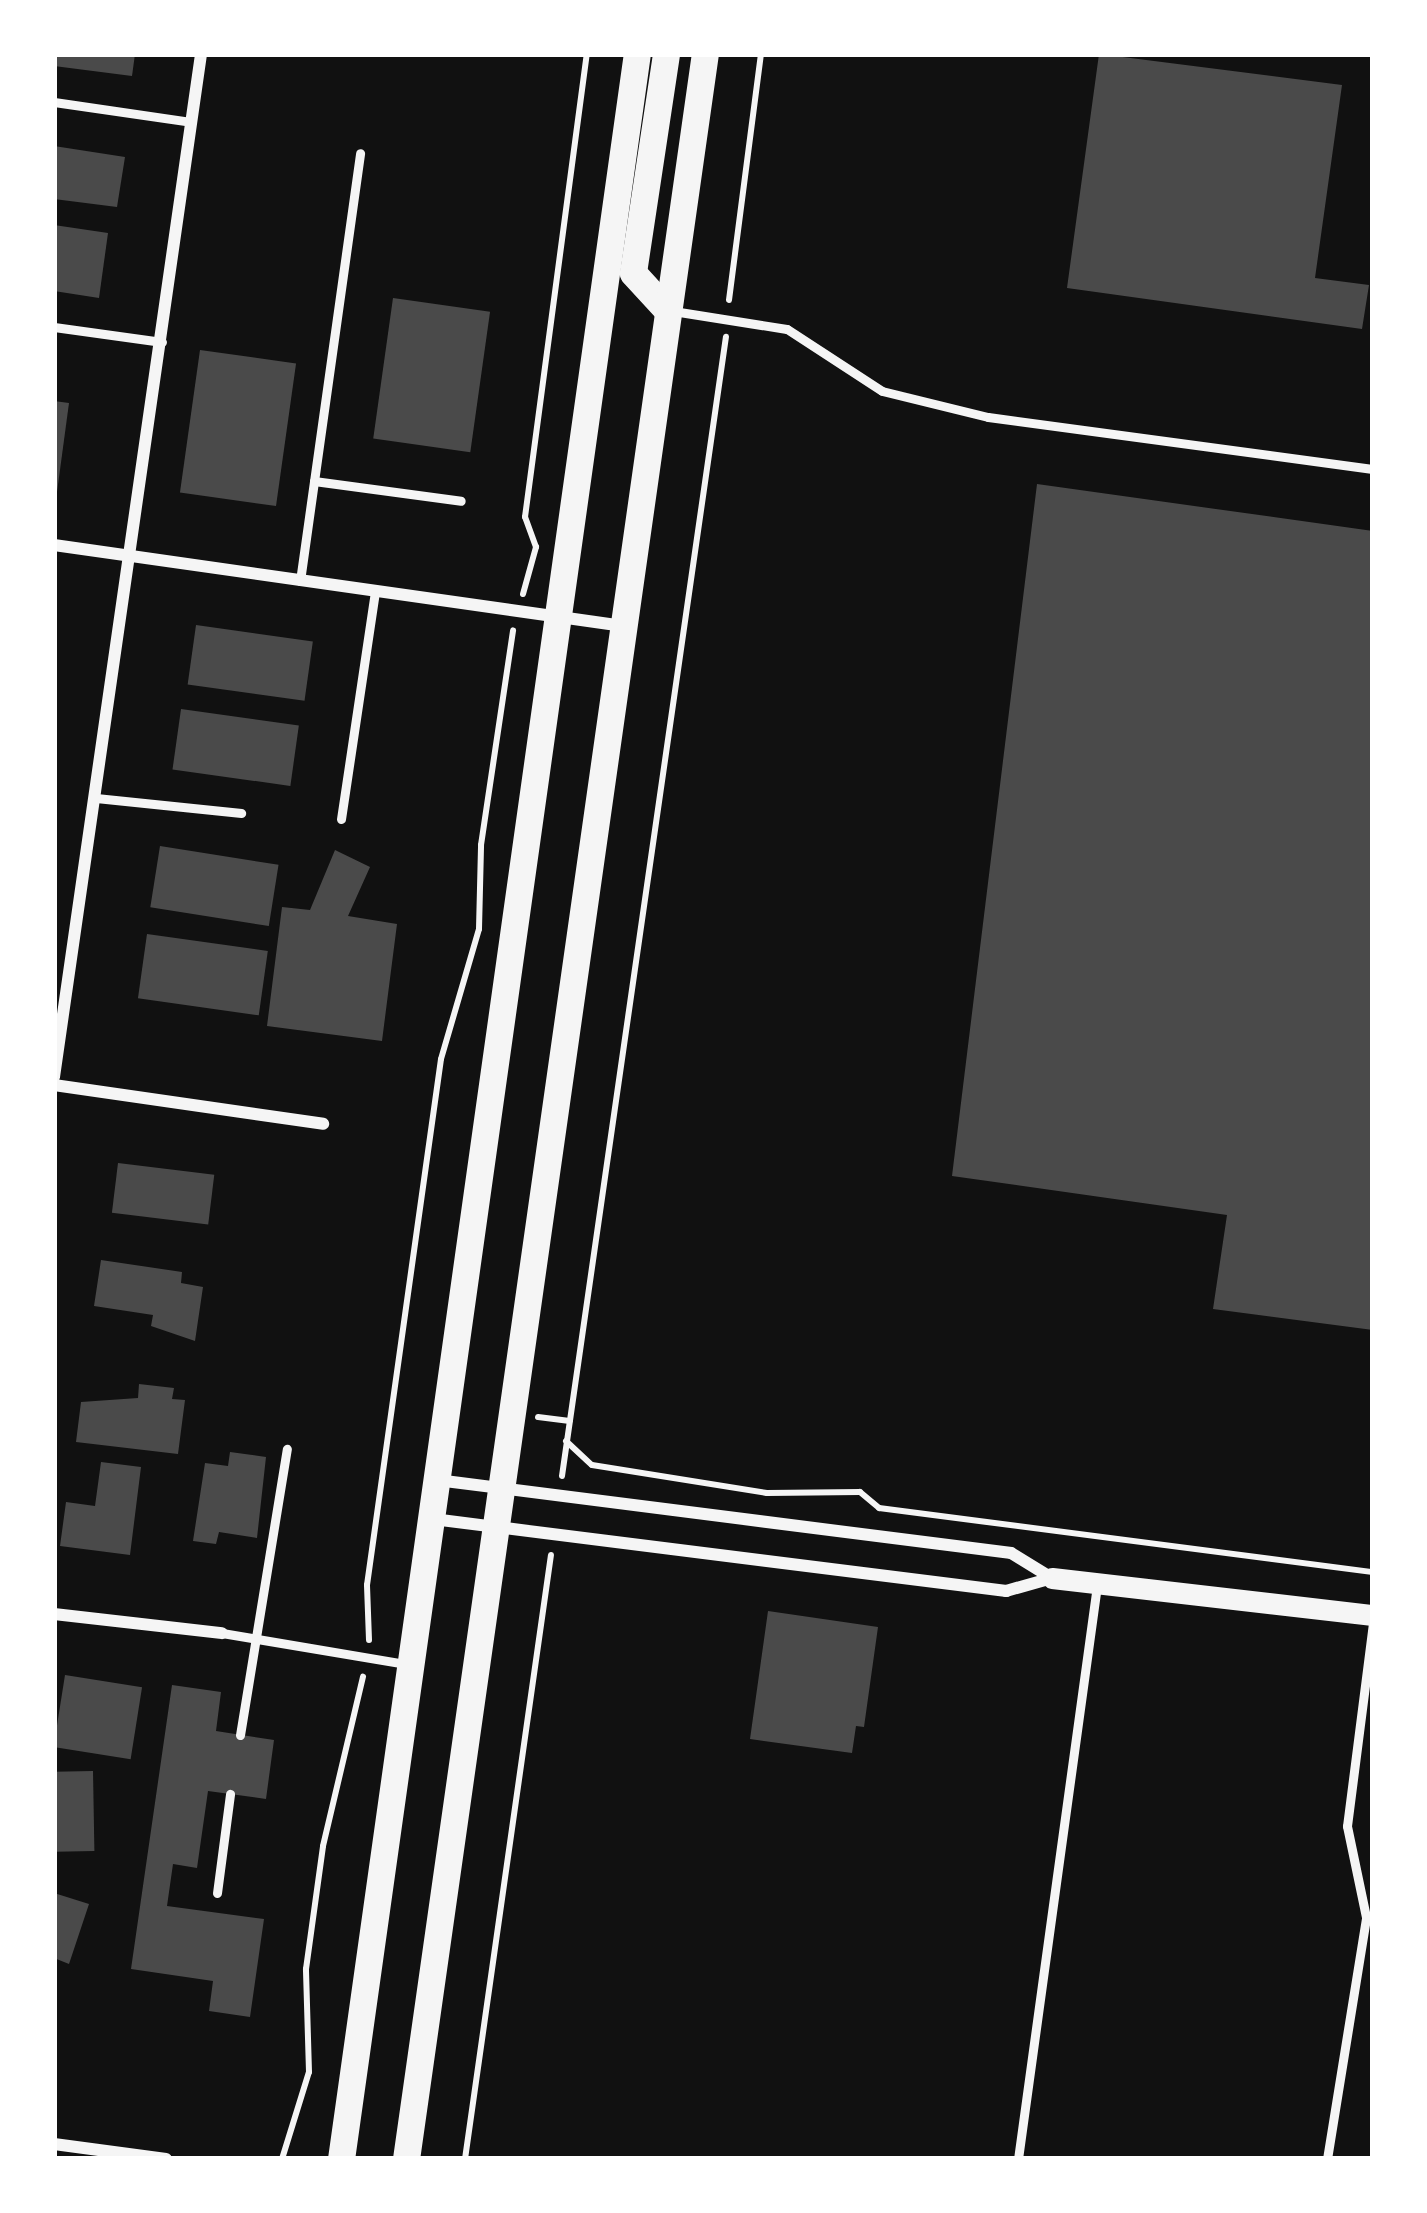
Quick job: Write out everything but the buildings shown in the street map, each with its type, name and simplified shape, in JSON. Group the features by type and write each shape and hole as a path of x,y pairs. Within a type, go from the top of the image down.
{"main road":[{"path":"341,2159 637,54"},
{"path":"666,54 633,273 667,310"},
{"path":"406,2159 705,54"}],"street":[{"path":"201,54 54,1081 323,1124"},
{"path":"54,545 624,626"},
{"path":"437,1480 1011,1553 1052,1578 1373,1618"},
{"path":"431,1519 1006,1592 1052,1578"},
{"path":"54,1614 222,1633"},
{"path":"54,2144 166,2159"}],"lane":[{"path":"54,101 191,122"},
{"path":"300,581 361,153"},
{"path":"667,310 787,329 882,391 988,417 1373,470"},
{"path":"54,327 162,342"},
{"path":"314,481 461,501"},
{"path":"341,819 375,591"},
{"path":"96,798 241,814"},
{"path":"240,1735 260,1640 287,1449"},
{"path":"1018,2159 1097,1585"},
{"path":"1327,2159 1366,1917 1347,1826 1373,1618"},
{"path":"222,1633 411,1665"},
{"path":"217,1892 230,1794"}],"path":[{"path":"281,2159 309,2072 306,1970 320,1866 374,1610 367,1585 441,1059 479,929 481,845 518,612 536,548 525,517 587,54"},
{"path":"570,1421 728,320 761,54"},
{"path":"566,1441 592,1466 767,1493 860,1492 879,1508 1373,1572"},
{"path":"465,2159 548,1577"}]}
